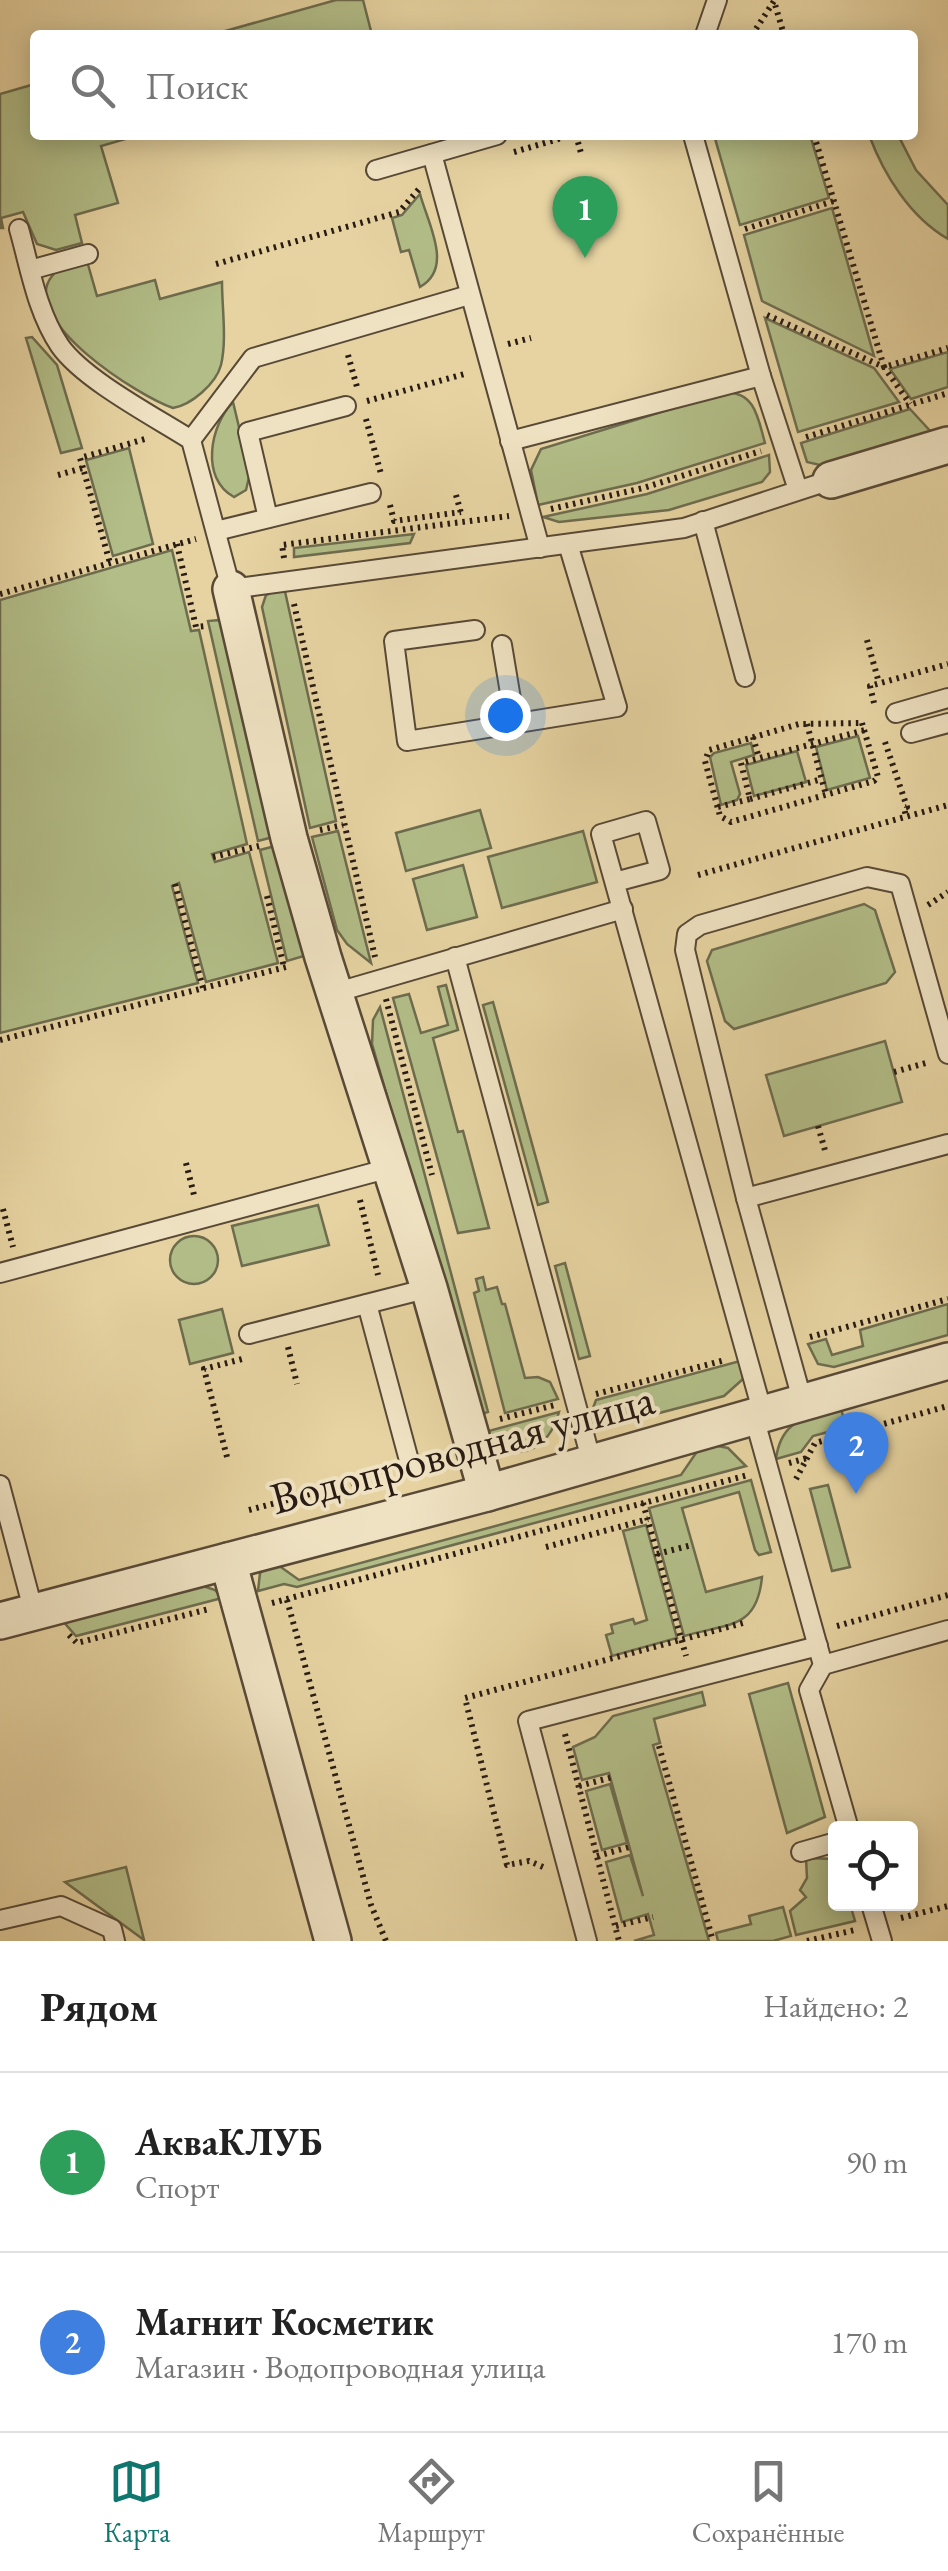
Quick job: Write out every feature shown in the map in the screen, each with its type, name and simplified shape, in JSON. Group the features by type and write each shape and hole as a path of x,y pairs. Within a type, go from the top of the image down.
{"street":[{"path":"815,485 948,445"},
{"path":"231,589 289,838 334,993 429,1288 487,1493"},
{"name":"Водопроводная улица","path":"17,1617 487,1493 948,1362"},
{"path":"228,1561 333,1941"}],"lane":[{"path":"707,30 717,0"},
{"path":"376,170 434,162 485,140"},
{"path":"20,229 43,314 61,348 86,372 192,440 231,589 684,528 815,485 784,444 694,140"},
{"path":"434,162 540,548"},
{"path":"30,270 88,254"},
{"path":"192,440 252,358 469,296"},
{"path":"510,442 761,376"},
{"path":"268,518 248,432 354,404"},
{"path":"216,532 370,493"},
{"path":"703,521 745,676"},
{"path":"475,630 394,642 408,741 616,707 568,544"},
{"path":"502,645 515,723"},
{"path":"886,713 948,698"},
{"path":"911,733 948,722"},
{"path":"803,1403 746,1198 684,950 687,934 700,925 867,878 900,884 948,1054"},
{"path":"615,882 746,1354 768,1469 823,1665 810,1690 847,1821"},
{"path":"334,993 623,909"},
{"path":"456,957 592,1463"},
{"path":"746,1198 948,1144"},
{"path":"0,1273 390,1168"},
{"path":"249,1334 429,1288"},
{"path":"367,1304 410,1468"},
{"path":"0,1485 17,1617"},
{"path":"823,1665 948,1630"},
{"path":"587,1941 528,1721 818,1646"},
{"path":"800,1852 828,1844"},
{"path":"0,1920 61,1906 112,1929 115,1941"},
{"path":"873,1911 882,1941"}],"path":[{"path":"755,30 773,0"},
{"path":"773,0 782,30"},
{"path":"504,154 556,140"},
{"path":"576,140 581,152"},
{"path":"816,140 884,367 910,404"},
{"path":"216,264 399,212 434,162"},
{"path":"722,236 834,201"},
{"path":"741,303 884,367 948,348"},
{"path":"342,332 354,404 394,521 461,512"},
{"path":"497,347 532,338"},
{"path":"354,404 468,373"},
{"path":"436,1190 380,979 282,545 531,514 643,488 948,393"},
{"path":"110,563 80,458 175,430"},
{"path":"58,475 83,468"},
{"path":"456,495 463,522"},
{"path":"0,594 216,532"},
{"path":"868,640 879,683"},
{"path":"886,713 870,686 948,664"},
{"path":"862,723 876,779 728,822 720,816 706,753 807,724 862,723"},
{"path":"807,724 826,795"},
{"path":"868,741 883,733 907,807 905,812"},
{"path":"752,737 759,758"},
{"path":"750,799 741,764 812,744 886,744"},
{"path":"718,807 822,779"},
{"path":"768,794 772,810"},
{"path":"698,875 905,812 948,805"},
{"path":"174,884 203,988"},
{"path":"922,908 948,892"},
{"path":"0,1040 295,964"},
{"path":"894,1072 930,1062"},
{"path":"186,1162 195,1200"},
{"path":"4,1209 13,1248"},
{"path":"787,1344 948,1299"},
{"path":"271,1352 305,1343"},
{"path":"288,1347 297,1384"},
{"path":"496,1420 746,1354"},
{"path":"227,1457 204,1369 254,1356"},
{"path":"800,1496 796,1477 815,1444 948,1406"},
{"path":"249,1510 410,1468"},
{"path":"242,1612 768,1469"},
{"path":"643,1503 692,1678"},
{"path":"546,1547 648,1519"},
{"path":"657,1554 692,1545"},
{"path":"837,1626 948,1595"},
{"path":"286,1600 371,1905 386,1941"},
{"path":"832,1608 846,1659"},
{"path":"560,1712 620,1941"},
{"path":"659,1746 713,1941"},
{"path":"579,1786 613,1777"},
{"path":"597,1856 634,1846"},
{"path":"927,1911 948,1906"},
{"path":"616,1926 653,1917"}],"green space":[{"path":"336,0 363,0 371,30 229,30"},
{"path":"30,85 30,140 122,140 101,146 118,203 75,215 82,243 56,250 37,244 23,212 1,218 0,228 0,94"},
{"path":"715,140 812,140 829,198 740,225"},
{"path":"871,140 901,140 916,170 948,205 948,239 910,207 882,165"},
{"path":"420,194 437,257 430,279 420,287 409,250 401,252 392,218 402,215"},
{"path":"832,208 874,356 762,301 744,235"},
{"path":"87,261 97,296 155,280 160,299 222,282 223,355 218,372 202,392 173,408 111,373 66,334 52,314 46,294 55,273"},
{"path":"765,318 874,368 899,402 798,432"},
{"path":"32,337 57,365 82,448 61,453 26,338"},
{"path":"948,352 948,387 911,399 890,369"},
{"path":"726,392 750,402 765,443 637,483 538,505 531,470 541,449"},
{"path":"233,402 250,473 246,490 234,497 216,478 212,451 219,424"},
{"path":"910,409 933,434 824,466 807,462 801,443"},
{"path":"129,448 153,544 113,556 86,460"},
{"path":"769,455 770,472 762,482 669,510 559,522 543,517 647,494"},
{"path":"414,534 410,543 294,557 294,548"},
{"path":"172,550 191,631 199,630 247,844 212,854 215,862 249,852 278,963 206,982 179,883 172,886 198,983 0,1033 0,600"},
{"path":"284,587 336,821 310,828 262,607 266,595"},
{"path":"208,621 223,623 273,837 258,841"},
{"path":"858,736 870,778 827,790 816,747"},
{"path":"751,743 754,755 731,762 740,794 737,800 721,805 710,757"},
{"path":"797,751 806,782 754,796 746,765"},
{"path":"480,810 491,848 406,871 396,833"},
{"path":"338,831 371,963 347,944 337,930 312,837"},
{"path":"583,831 597,882 502,908 488,857"},
{"path":"275,846 304,956 287,961 260,850"},
{"path":"463,865 477,917 427,930 413,879"},
{"path":"864,904 875,910 895,972 886,983 734,1029 725,1021 707,961 712,950"},
{"path":"446,985 458,1030 433,1038 489,1228 458,1233 393,998 409,994 421,1033 448,1025 438,987"},
{"path":"493,1002 548,1202 538,1205 483,1005"},
{"path":"380,1007 488,1412 479,1415 372,1044 373,1020"},
{"path":"885,1041 902,1102 784,1136 766,1075"},
{"path":"318,1205 329,1245 242,1266 232,1226"},
{"path":"194,1236 211,1243 218,1260 211,1277 194,1284 177,1277 170,1260 177,1243"},
{"path":"565,1263 590,1356 579,1359 555,1266"},
{"path":"483,1277 486,1290 497,1287 505,1304 525,1378 538,1377 550,1382 558,1399 505,1413 474,1293 479,1291 476,1279"},
{"path":"948,1304 948,1335 834,1367 818,1364 808,1344 826,1339 832,1355 863,1346 860,1330"},
{"path":"222,1309 233,1353 190,1364 179,1320"},
{"path":"740,1361 743,1379 724,1396 591,1431 590,1416 596,1400"},
{"path":"840,1405 846,1427 813,1436 801,1452 776,1459 783,1436 790,1428"},
{"path":"559,1412 545,1439 522,1452 500,1450 481,1433"},
{"path":"713,1445 728,1448 746,1466 297,1587 284,1584 258,1591 260,1573 269,1566 278,1565 299,1580 681,1475 698,1450"},
{"path":"751,1480 771,1552 759,1555 755,1550 739,1492 682,1508 706,1592 762,1577 754,1607 738,1622 684,1636 649,1508"},
{"path":"828,1485 850,1567 832,1571 810,1489"},
{"path":"646,1525 677,1638 612,1656 606,1635 613,1633 611,1625 647,1620 623,1531"},
{"path":"200,1585 215,1590 222,1598 76,1636 61,1619"},
{"path":"788,1683 825,1817 787,1833 749,1694"},
{"path":"702,1692 705,1705 654,1719 660,1743 653,1745 709,1941 634,1941 654,1935 648,1914 622,1922 606,1862 630,1855 643,1896 609,1773 582,1780 573,1747 595,1737 613,1716"},
{"path":"610,1784 627,1843 602,1850 586,1791"},
{"path":"806,1858 828,1859 828,1911 852,1911 855,1921 796,1935 790,1911 806,1897 800,1890 807,1878"},
{"path":"126,1867 144,1940 65,1882"},
{"path":"783,1907 791,1936 773,1941 718,1941 716,1933 751,1924 749,1916"}],"place":[{"name":"АкваКЛУБ","path":"585,258"},
{"name":"Магнит Косметик","path":"856,1494"}]}
